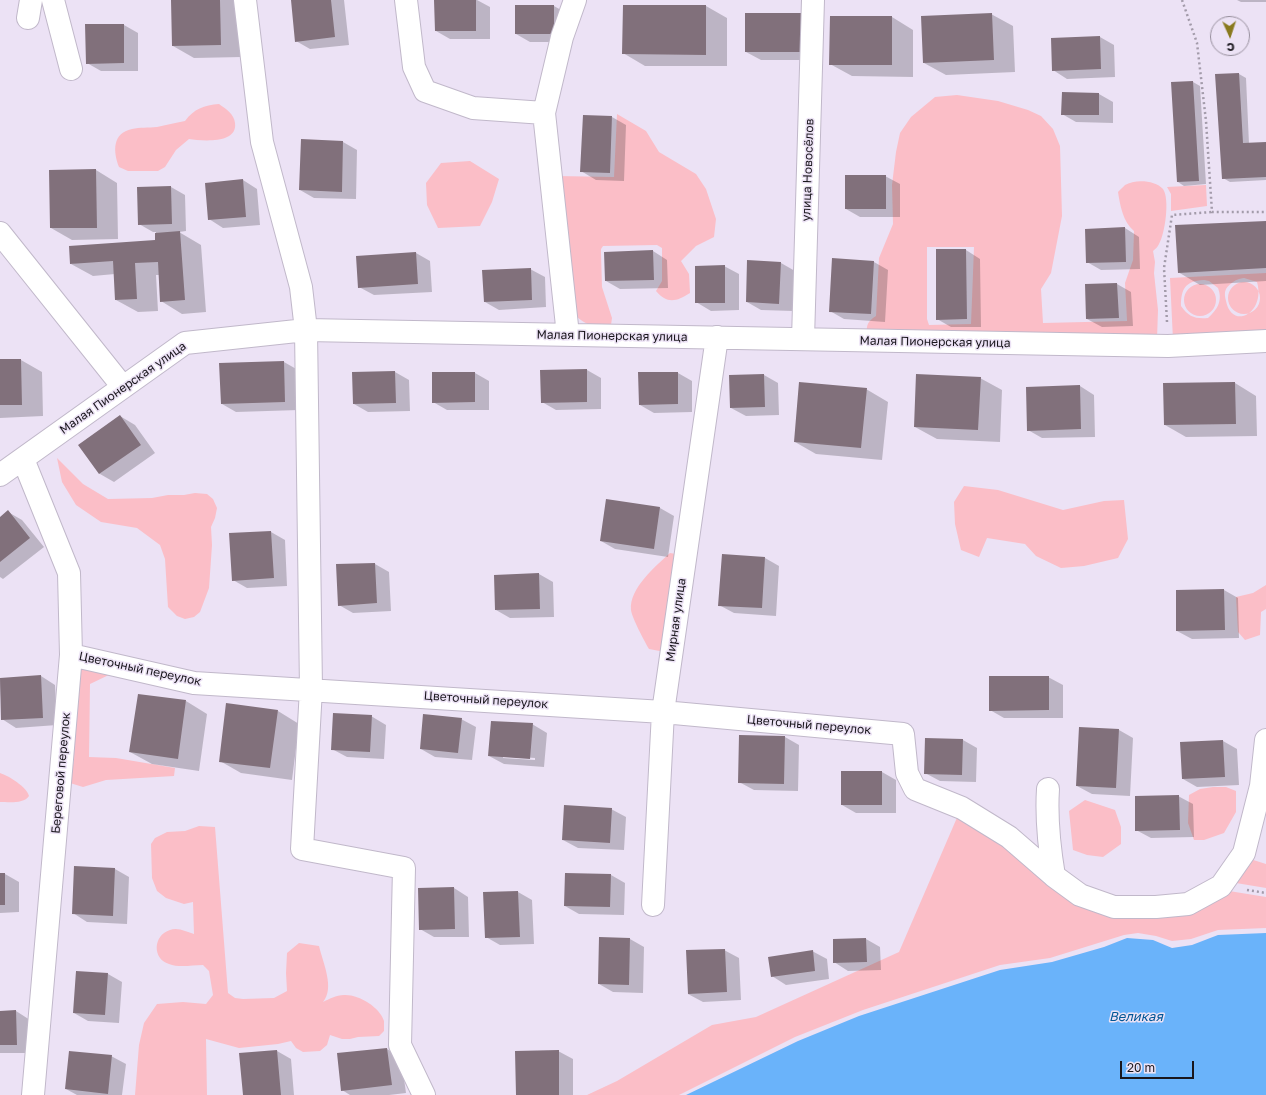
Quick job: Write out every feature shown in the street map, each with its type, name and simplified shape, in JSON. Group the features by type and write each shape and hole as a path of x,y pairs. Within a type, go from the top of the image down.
{"street":[{"path":"53,0 71,69"},
{"path":"245,0 262,142 301,287 306,330 311,689 302,849 404,868 400,1045 424,1095"},
{"path":"406,0 414,67 425,91 473,108 544,113"},
{"path":"568,335 544,113 562,37 576,0"},
{"name":"улица Новосёлов","path":"803,339 813,0"},
{"path":"0,233 123,387"},
{"name":"Малая Пионерская улица","path":"0,475 185,342 306,330 1168,346 1266,341"},
{"name":"Мирная улица","path":"653,905 663,712 717,337"},
{"name":"Береговой переулок","path":"23,458 69,573 71,655 33,1095"},
{"name":"Цветочный переулок","path":"71,655 194,683 311,689 663,712 903,734 907,773 915,789 962,808 992,826 1009,837 1054,876"},
{"path":"1048,789 1046,811 1048,843 1054,876 1080,895 1114,907 1156,907 1188,904 1221,886 1244,853 1261,786 1266,740"}],"path":[{"path":"1182,0 1197,43 1206,121 1212,212"},
{"path":"1168,346 1164,268 1172,216 1212,212 1266,212"}],"shaded area":[{"path":"957,95 998,101 1028,110 1041,116 1053,129 1060,146 1062,216 1051,273 1041,289 1043,323 1127,321 1125,283 1133,260 1134,231 1127,223 1121,208 1118,192 1125,185 1139,181 1150,182 1163,189 1166,200 1165,225 1159,245 1153,251 1158,310 1157,339 867,334 868,324 876,316 879,258 893,224 892,185 900,133 911,117 935,97","holes":["927,247 974,247 971,324 929,325 927,319"]},
{"path":"219,104 233,117 235,123 234,130 231,135 218,140 189,139 176,150 165,167 158,171 128,171 119,167 115,149 118,139 125,131 135,128 157,127 185,121 192,113 200,108"},
{"path":"617,114 646,131 659,152 696,174 706,189 716,219 714,237 696,246 681,261 689,274 690,293 676,300 668,300 656,291 662,281 662,248 657,245 603,246 601,249 602,287 612,318 611,325 593,326 577,317 556,176 614,177"},
{"path":"470,161 499,179 492,202 480,226 438,228 427,205 426,183 441,163"},
{"path":"1206,185 1207,206 1171,211 1171,194 1167,187"},
{"path":"1266,273 1266,335 1173,340 1170,278","holes":["1244,278 1257,282 1258,293 1257,302 1253,310 1241,316 1235,315 1229,310 1225,294 1226,289 1231,283 1238,279","1204,280 1209,281 1218,288 1220,297 1218,305 1208,318 1196,318 1187,313 1181,306 1182,295 1188,284"]},
{"path":"1241,282 1247,282 1257,289 1260,298 1259,304 1253,311 1247,314 1241,314 1231,307 1228,301 1228,295 1235,285"},
{"path":"1203,284 1209,286 1214,291 1216,300 1214,309 1209,314 1197,316 1191,314 1186,309 1184,297 1186,291 1191,286"},
{"path":"57,458 83,484 108,499 152,498 195,493 207,494 213,499 217,508 211,527 212,545 209,588 200,612 194,617 185,619 177,616 168,607 165,559 160,545 137,528 101,522 76,505 62,482"},
{"path":"964,486 998,490 1063,510 1104,501 1124,500 1128,539 1118,558 1084,566 1061,568 1036,556 1025,544 987,538 979,557 961,550 955,524 954,502"},
{"path":"670,553 676,554 665,652 649,649 636,624 631,610 634,594 644,578"},
{"path":"1266,585 1266,609 1261,612 1260,635 1245,640 1238,632 1236,597 1253,593"},
{"path":"83,663 115,672 90,684 89,757 116,758 175,768 174,776 106,780 83,787 70,783 74,760 76,674"},
{"path":"0,773 13,779 25,789 29,796 27,799 12,802 0,802"},
{"path":"1226,787 1236,791 1236,812 1224,833 1204,840 1194,840 1188,823 1189,795 1200,789"},
{"path":"1085,800 1115,810 1121,827 1121,844 1103,857 1087,855 1073,850 1069,811"},
{"path":"959,813 1113,913 1223,890 1266,897 1266,928 1218,930 1191,939 1172,941 1156,936 1138,933 1124,935 1050,958 1000,965 863,1010 795,1037 679,1095 587,1095 617,1081 712,1025 756,1017 899,952"},
{"path":"199,826 215,827 228,993 235,998 243,999 274,998 287,991 287,953 299,943 319,946 328,983 328,990 323,1002 335,996 350,995 368,1002 378,1011 384,1021 384,1031 379,1036 342,1039 330,1035 327,1045 320,1051 303,1052 296,1048 291,1041 278,1044 239,1048 206,1039 207,1095 135,1095 139,1045 144,1023 157,1004 183,1002 206,1004 213,995 209,971 203,965 181,966 169,964 163,961 157,952 160,937 170,930 179,929 194,934 193,902 184,904 166,898 157,891 152,878 151,844 155,838 167,832 185,831"},
{"path":"1247,858 1266,864 1266,888 1230,882"}],"water":[{"name":"Великая","path":"1266,933 1266,1095 686,1095 798,1041 859,1016 1000,970 1052,962 1104,947 1127,938 1153,940 1172,948 1192,945 1218,935"}],"building":[{"path":"171,0 220,0 221,45 172,46"},
{"path":"291,0 331,0 335,37 295,42"},
{"path":"434,0 476,0 476,31 435,31"},
{"path":"515,5 554,5 554,34 515,34"},
{"path":"623,5 706,5 706,55 622,54"},
{"path":"745,13 801,13 801,52 745,52"},
{"path":"992,13 994,60 923,63 921,16"},
{"path":"830,16 892,16 892,65 829,65"},
{"path":"85,24 124,24 124,63 86,64"},
{"path":"1100,36 1101,69 1052,71 1051,38"},
{"path":"1239,73 1243,143 1266,142 1266,177 1222,179 1215,74"},
{"path":"1193,81 1199,181 1177,182 1171,82"},
{"path":"1062,92 1099,93 1099,115 1061,115"},
{"path":"583,115 612,116 610,173 580,172"},
{"path":"301,139 343,141 342,192 299,190"},
{"path":"96,169 97,228 50,228 49,170"},
{"path":"845,175 886,175 886,209 845,209"},
{"path":"243,179 246,217 208,220 205,183"},
{"path":"171,186 172,224 138,225 137,187"},
{"path":"1266,221 1266,268 1178,273 1175,225"},
{"path":"1125,227 1126,262 1086,263 1085,229"},
{"path":"180,231 185,300 160,302 158,262 135,263 137,299 115,300 113,261 70,264 69,246 155,240 155,233"},
{"path":"936,249 966,249 967,319 936,320"},
{"path":"653,250 654,280 605,281 604,252"},
{"path":"416,252 418,284 358,288 356,256"},
{"path":"832,258 874,261 871,314 829,312"},
{"path":"747,260 781,262 779,304 746,302"},
{"path":"725,265 725,303 695,303 695,266"},
{"path":"531,268 532,300 484,302 482,270"},
{"path":"1117,283 1119,318 1086,319 1085,284"},
{"path":"0,359 21,359 22,405 0,405"},
{"path":"284,361 285,402 221,404 219,363"},
{"path":"587,369 587,402 541,403 540,370"},
{"path":"395,371 396,403 353,404 352,372"},
{"path":"432,372 475,372 475,402 432,403"},
{"path":"638,372 678,372 678,404 639,405"},
{"path":"764,374 765,407 730,408 729,375"},
{"path":"916,374 981,377 978,430 914,427"},
{"path":"799,382 867,388 861,448 794,442"},
{"path":"1235,382 1236,424 1164,425 1163,383"},
{"path":"1080,385 1081,429 1027,431 1026,387"},
{"path":"120,415 141,445 99,474 78,445"},
{"path":"606,499 660,507 654,549 600,541"},
{"path":"8,510 30,538 0,562 0,517"},
{"path":"271,531 274,578 232,581 229,533"},
{"path":"722,554 765,557 762,608 718,606"},
{"path":"375,563 377,603 338,606 336,564"},
{"path":"539,573 540,609 495,610 494,575"},
{"path":"1224,589 1225,630 1176,631 1176,590"},
{"path":"41,675 43,718 1,720 0,678"},
{"path":"989,676 1049,676 1049,710 989,711"},
{"path":"138,694 186,700 178,759 129,752"},
{"path":"226,703 278,710 270,768 219,762"},
{"path":"333,713 372,715 370,752 331,750"},
{"path":"423,714 462,718 458,753 420,749"},
{"path":"491,721 533,723 530,759 488,756"},
{"path":"1079,727 1119,729 1116,788 1076,786"},
{"path":"739,735 785,736 784,784 738,783"},
{"path":"925,738 963,739 962,775 924,774"},
{"path":"1223,740 1225,777 1182,779 1180,742"},
{"path":"841,771 882,771 882,805 841,805"},
{"path":"1179,795 1180,830 1135,831 1135,796"},
{"path":"564,805 612,808 610,843 562,840"},
{"path":"74,866 115,868 113,916 72,914"},
{"path":"0,873 5,873 5,905 0,905"},
{"path":"565,873 611,874 610,907 564,906"},
{"path":"454,887 455,929 419,930 418,888"},
{"path":"518,891 520,937 485,938 483,892"},
{"path":"599,937 630,938 629,985 598,984"},
{"path":"866,938 867,962 833,963 833,939"},
{"path":"725,949 727,992 688,994 686,950"},
{"path":"813,950 815,971 771,977 768,957"},
{"path":"76,971 108,973 105,1015 73,1013"},
{"path":"16,1010 17,1045 0,1045 0,1011"},
{"path":"387,1048 392,1085 341,1091 337,1053"},
{"path":"277,1050 281,1095 243,1095 239,1053"},
{"path":"559,1050 559,1095 516,1095 515,1051"},
{"path":"69,1051 112,1055 108,1094 65,1089"}]}
